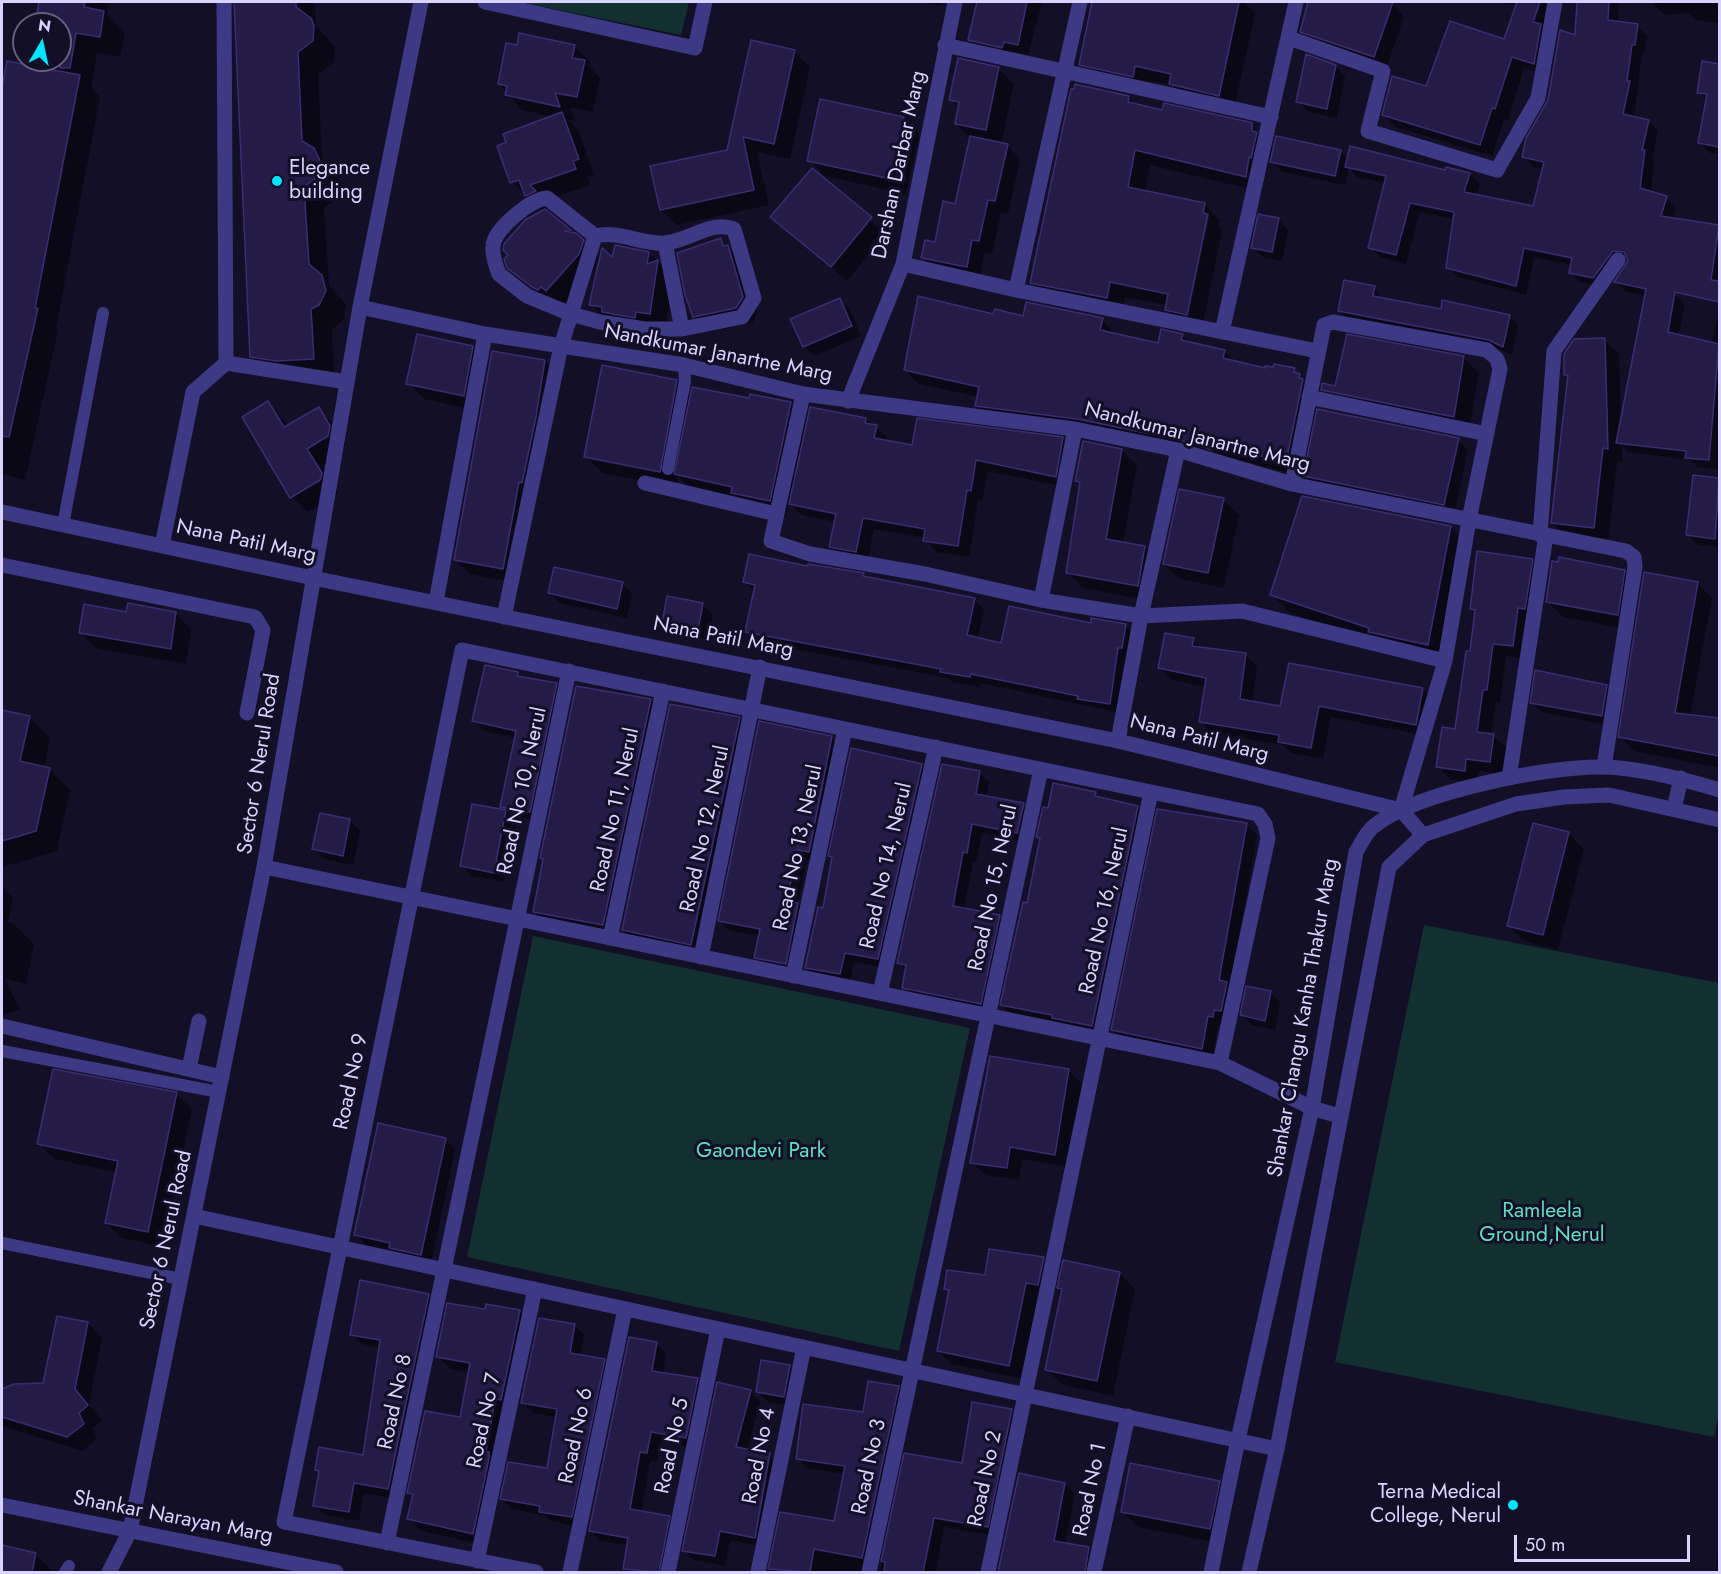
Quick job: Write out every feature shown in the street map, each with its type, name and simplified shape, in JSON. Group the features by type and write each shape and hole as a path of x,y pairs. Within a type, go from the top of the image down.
{"street":[{"path":"162,546 193,392 226,363 224,2"},
{"name":"Sector 6 Nerul Road","path":"109,1572 130,1531 264,867 360,307 421,2"},
{"path":"485,2 695,48 705,2"},
{"name":"Darshan Darbar Marg","path":"848,401 903,264 955,2"},
{"path":"1016,290 1080,2"},
{"path":"1222,332 1296,2"},
{"path":"1289,38 1383,72 1368,131 1497,170 1538,98 1555,2"},
{"path":"945,45 1270,117"},
{"path":"536,198 547,198 595,236 608,233 665,243 723,225 734,229 754,298 742,317 682,329 645,329 571,314 527,296 499,274 493,245 500,229 536,198"},
{"path":"504,617 561,346 595,236"},
{"path":"665,243 682,329"},
{"path":"1509,778 1543,535 1554,351 1618,260"},
{"path":"903,264 1016,290 1317,351"},
{"name":"Nandkumar Janartne Marg","path":"360,307 485,334 684,365 803,394 1076,429 1178,450 1292,484 1626,551 1634,557 1635,567 1604,767"},
{"path":"1292,484 1324,325 1333,322 1487,350 1497,359 1500,369 1469,520 1446,661 1401,810 1423,835"},
{"path":"436,602 485,334"},
{"path":"226,363 347,382"},
{"path":"803,394 782,501 776,514 771,541 810,554 926,574 1041,600 1141,616 1242,611 1446,661"},
{"path":"1309,397 1487,434"},
{"path":"1041,600 1076,429"},
{"path":"1118,741 1141,616 1178,450"},
{"path":"645,483 776,514"},
{"name":"Nana Patil Marg","path":"2,512 313,578 760,666 1118,741 1401,810"},
{"path":"2,565 255,617 263,630 246,713"},
{"name":"Road No 9","path":"387,1543 284,1522 462,650 569,671"},
{"name":"Road No 12, Nerul","path":"701,957 753,710 760,666"},
{"path":"569,671 1258,814 1265,824 1268,838 1220,1063"},
{"name":"Road No 10, Nerul","path":"446,1270 569,671"},
{"name":"Road No 11, Nerul","path":"610,938 663,691"},
{"name":"Road No 13, Nerul","path":"793,976 845,729"},
{"name":"Road No 14, Nerul","path":"880,993 936,747"},
{"name":"Shankar Changu Kanha Thakur Marg","path":"1211,1572 1312,1107 1356,852 1372,827 1401,810 1509,778 1556,770 1604,767 1680,778 1719,790"},
{"name":"Road No 15, Nerul","path":"912,1370 1041,769"},
{"path":"1674,808 1680,778"},
{"name":"Road No 16, Nerul","path":"1026,1394 1151,792"},
{"path":"1249,1572 1277,1449 1339,1116 1389,867 1423,835 1516,804 1564,797 1609,795 1719,820"},
{"path":"264,867 1220,1063 1312,1107 1339,1116"},
{"path":"189,1069 199,1021"},
{"path":"2,1026 189,1069 220,1084"},
{"path":"194,1216 1277,1449"},
{"name":"Road No 8","path":"387,1543 446,1270"},
{"name":"Road No 7","path":"477,1561 535,1289"},
{"name":"Road No 6","path":"570,1572 625,1309"},
{"name":"Road No 5","path":"668,1572 718,1329"},
{"name":"Road No 4","path":"758,1572 804,1347"},
{"name":"Road No 3","path":"869,1572 912,1370"},
{"name":"Road No 2","path":"988,1572 1026,1394"},
{"name":"Road No 1","path":"1094,1572 1128,1416"},
{"name":"Shankar Narayan Marg","path":"2,1505 130,1531 274,1566 336,1572"},
{"path":"387,1543 536,1572"}],"lane":[{"path":"63,525 103,313"},
{"path":"668,470 685,381 684,365"},
{"path":"2,1051 220,1084"},
{"path":"2,1243 181,1279"}],"green space":[{"path":"521,2 689,2 681,35"},
{"name":"Ramleela Ground,Nerul","path":"1424,925 1719,983 1720,1409 1714,1437 1335,1362"},
{"name":"Gaondevi Park","path":"533,936 970,1028 899,1351 467,1257"}],"building":[{"path":"39,2 85,2 84,7 104,11 100,37 76,33 72,56 72,12 37,12"},
{"name":"Elegance building","path":"234,2 296,2 296,7 311,18 314,25 313,41 298,52 302,141 314,148 321,163 316,178 304,187 309,264 322,275 326,291 319,305 311,309 314,359 276,361 250,357"},
{"path":"977,2 1027,2 1018,45 1004,42 1002,48 968,40"},
{"path":"1092,2 1239,2 1219,96 1169,84 1171,74 1135,66 1133,77 1079,65"},
{"path":"1308,2 1393,2 1374,57 1300,32"},
{"path":"1517,2 1540,2 1533,22 1541,24 1534,64 1512,57 1480,145 1382,115 1392,76 1426,86 1450,21 1504,39"},
{"path":"1577,2 1609,2 1608,20 1638,24 1635,45 1632,45 1627,81 1630,81 1623,114 1649,120 1642,150 1645,150 1640,188 1667,196 1661,216 1719,225 1711,280 1719,281 1719,302 1675,292 1668,332 1719,344 1709,460 1685,458 1686,451 1616,443 1646,289 1614,282 1628,261 1624,252 1613,251 1593,278 1569,273 1572,258 1524,248 1516,286 1446,268 1454,212 1410,203 1396,255 1368,248 1386,176 1345,167 1350,146 1445,170 1446,167 1470,173 1464,192 1533,206 1544,162 1522,157 1526,138 1548,100 1560,30 1575,35"},
{"path":"519,33 575,45 572,58 585,60 577,97 555,93 560,107 505,95 507,86 498,84 506,43 517,45"},
{"path":"751,40 795,50 774,144 743,137 754,190 660,210 650,166 727,150"},
{"path":"1306,54 1336,65 1327,109 1296,102"},
{"path":"958,58 999,67 986,130 955,124 959,102 949,100"},
{"path":"7,61 12,62 12,72 64,72 80,75 35,308 38,308 9,437 2,436 2,88"},
{"path":"1702,61 1719,64 1719,147 1698,143 1707,94 1697,93"},
{"path":"1075,84 1129,96 1128,102 1162,110 1164,103 1249,122 1252,123 1252,131 1257,132 1251,158 1249,157 1246,177 1135,150 1128,187 1205,203 1203,213 1208,214 1187,315 1165,310 1168,294 1110,282 1107,298 1030,283 1071,89 1074,89"},
{"path":"820,99 904,117 891,179 807,161"},
{"path":"562,112 579,159 573,161 576,169 530,185 536,191 525,196 519,180 510,183 497,146 506,142 503,134"},
{"path":"970,136 1008,144 995,201 988,200 979,241 972,240 967,267 921,258 925,240 935,242 943,201 955,204"},
{"path":"1276,136 1341,150 1335,176 1270,162"},
{"path":"812,168 872,217 831,267 770,217"},
{"path":"545,209 571,230 565,231 576,233 584,240 579,254 546,291 541,287 538,290 532,287 507,268 504,259 508,255 503,250 504,244 525,220"},
{"path":"1258,214 1279,218 1272,252 1251,248"},
{"path":"721,238 723,246 728,245 743,297 736,308 693,317 685,295 677,253"},
{"path":"615,245 649,252 647,264 658,260 650,314 636,312 635,318 602,312 602,307 589,305 602,248 612,257"},
{"path":"1344,280 1375,286 1373,296 1441,309 1442,300 1510,315 1503,347 1489,340 1338,311"},
{"path":"918,296 993,314 995,309 1023,316 1026,302 1103,318 1100,330 1158,343 1161,329 1183,334 1181,340 1225,350 1223,358 1265,368 1265,366 1273,367 1274,364 1295,368 1294,372 1300,374 1299,378 1303,379 1286,462 1213,445 1212,450 1180,440 1077,419 975,406 979,387 904,370"},
{"path":"840,298 852,326 803,347 790,319"},
{"path":"417,334 473,346 464,396 406,384"},
{"path":"1347,334 1464,356 1454,417 1321,390 1322,383 1335,386"},
{"path":"1605,338 1608,449 1603,448 1594,528 1551,523 1568,375 1564,375 1564,354 1574,339"},
{"path":"492,351 545,360 536,417 522,483 519,482 503,569 454,560"},
{"path":"602,365 677,380 660,472 584,457"},
{"path":"692,387 749,398 750,394 791,402 770,501 731,493 732,487 674,474"},
{"path":"268,401 284,427 319,407 330,426 328,436 307,449 322,473 320,480 290,498 242,417"},
{"path":"810,407 866,418 865,423 877,425 874,438 912,445 917,418 1063,437 1056,477 976,460 971,491 967,490 958,546 923,541 925,529 863,518 856,552 829,547 836,514 789,504"},
{"path":"1317,409 1459,438 1444,505 1303,476"},
{"path":"1083,441 1122,449 1106,539 1145,546 1138,586 1066,573 1080,482 1075,481"},
{"path":"1693,475 1719,478 1715,539 1686,535"},
{"path":"1179,489 1224,498 1208,573 1163,564"},
{"path":"1302,496 1451,526 1428,645 1368,632 1369,628 1270,595"},
{"path":"1477,551 1533,559 1525,609 1518,608 1513,646 1493,644 1487,690 1483,690 1477,732 1494,734 1490,762 1466,759 1465,771 1436,767 1442,727 1455,729 1466,651 1470,651 1475,610 1470,609"},
{"path":"749,554 807,566 808,564 864,573 863,576 975,598 967,635 1001,643 1009,606 1091,623 1091,618 1126,624 1122,648 1118,648 1110,704 1077,699 1078,696 971,674 970,677 940,672 941,669 745,632 755,585 743,582"},
{"path":"1559,557 1625,570 1618,615 1546,602 1552,561 1558,562"},
{"path":"554,567 623,582 617,609 548,593"},
{"path":"1644,572 1698,582 1675,713 1719,718 1719,756 1618,737"},
{"path":"667,596 703,603 698,630 662,623"},
{"path":"128,603 176,612 171,649 79,633 84,604 126,612"},
{"path":"1165,633 1194,638 1192,646 1246,653 1240,699 1280,706 1289,663 1423,688 1416,725 1319,706 1311,748 1278,742 1279,735 1199,722 1206,678 1158,668"},
{"path":"485,665 518,672 517,676 557,683 530,812 500,807 516,731 472,721"},
{"path":"1535,670 1607,685 1602,716 1530,703"},
{"path":"576,686 651,699 603,925 533,912 543,859 540,858"},
{"path":"670,704 740,717 691,945 622,930"},
{"path":"2,710 30,716 20,761 50,768 36,831 2,841"},
{"path":"759,721 832,736 809,852 797,850 787,901 798,903 786,964 754,958 760,929 718,921"},
{"path":"851,748 922,764 878,959 845,953 840,974 805,968 818,907 823,908 832,857 828,856"},
{"path":"942,764 980,771 976,794 1024,803 1017,833 972,824 967,853 963,852 953,906 1000,915 981,1004 902,988 906,965 897,963"},
{"path":"1053,783 1096,792 1095,796 1138,806 1092,1026 1052,1018 1052,1015 1000,1005 1023,902 1027,903 1040,838 1036,837 1043,807 1048,808"},
{"path":"472,804 506,810 494,873 460,866"},
{"path":"1157,809 1247,823 1219,980 1227,982 1221,1011 1214,1010 1213,1017 1208,1016 1202,1049 1111,1030"},
{"path":"320,813 350,819 343,856 312,849"},
{"path":"1533,823 1569,832 1543,935 1507,926"},
{"path":"1246,986 1271,991 1265,1021 1240,1015"},
{"path":"990,1056 1069,1069 1055,1155 1010,1147 1007,1168 970,1163"},
{"path":"53,1069 177,1092 148,1232 105,1223 118,1161 37,1144"},
{"path":"378,1123 446,1138 421,1255 389,1248 390,1243 354,1235"},
{"path":"989,1249 1044,1257 1038,1285 1026,1283 1009,1366 937,1351 949,1290 944,1289 947,1270 985,1275"},
{"path":"1063,1260 1120,1272 1097,1381 1045,1370 1062,1289 1057,1288"},
{"path":"360,1280 429,1294 388,1489 354,1483 349,1512 313,1506 319,1471 315,1470 319,1447 363,1455 380,1340 350,1335"},
{"path":"447,1303 485,1309 486,1304 520,1310 501,1400 495,1399 486,1452 489,1452 489,1458 473,1534 407,1519 413,1494 407,1493 425,1411 460,1417 470,1363 436,1357"},
{"path":"57,1316 88,1322 75,1389 88,1405 79,1413 84,1424 67,1437 2,1417 2,1389 14,1384 43,1383"},
{"path":"539,1318 575,1324 570,1353 605,1359 572,1517 539,1512 540,1506 500,1499 508,1462 547,1468 557,1409 521,1403"},
{"path":"629,1337 657,1342 652,1371 698,1378 686,1438 651,1432 647,1453 640,1452 630,1509 670,1516 659,1572 623,1569 628,1538 589,1531"},
{"path":"761,1360 790,1365 784,1397 756,1392"},
{"path":"868,1381 899,1386 862,1558 814,1549 810,1572 768,1569 780,1512 834,1521 845,1466 796,1459 803,1404 863,1412"},
{"path":"717,1382 751,1390 736,1447 770,1453 755,1538 720,1531 715,1556 682,1551"},
{"path":"972,1402 1012,1409 988,1527 934,1518 923,1572 884,1572 885,1562 881,1561 904,1453 962,1463"},
{"path":"1130,1463 1220,1481 1210,1529 1121,1512"},
{"path":"1019,1473 1065,1483 1054,1541 1089,1547 1085,1572 998,1572"},
{"path":"2,1545 36,1553 32,1572 2,1572"}],"place":[{"name":"Elegance building","path":"277,181"},
{"name":"Terna Medical College, Nerul","path":"1513,1505"}]}
